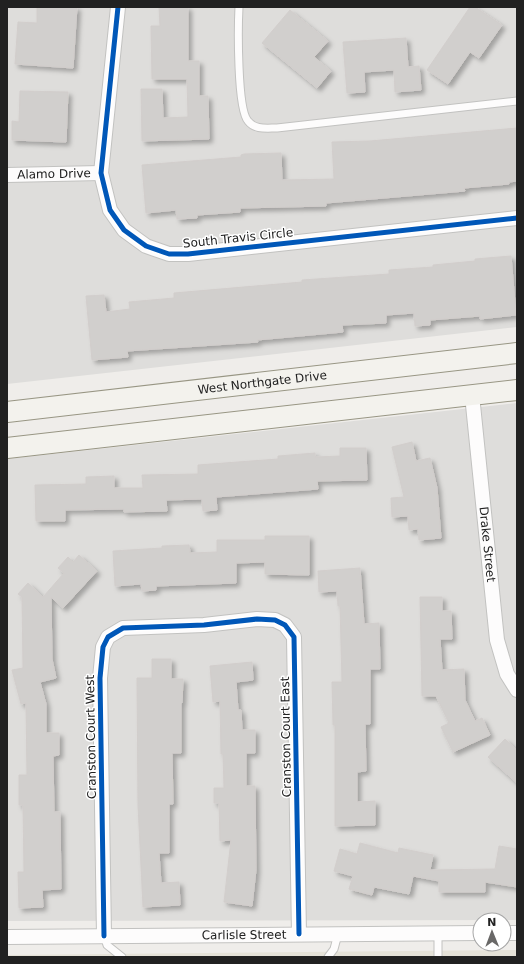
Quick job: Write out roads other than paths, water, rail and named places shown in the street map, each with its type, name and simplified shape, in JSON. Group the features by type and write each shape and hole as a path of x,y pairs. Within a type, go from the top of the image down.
{"main road":[{"name":"West Northgate Drive","path":"7,412 517,353"},
{"path":"7,448 517,390"}],"street":[{"name":"South Travis Circle","path":"118,7 101,173 110,210 124,230 146,246 169,254 188,254 517,218"},
{"name":"Alamo Drive","path":"7,175 101,173"},
{"name":"Drake Street","path":"472,395 497,640 507,674 517,690"},
{"name":"Cranston Court East","path":"204,625 257,619 275,620 285,625 294,636 299,934"},
{"name":"Cranston Court West","path":"104,936 100,678 103,647 108,637 123,628 204,625"},
{"name":"Carlisle Street","path":"7,937 472,933"}],"lane":[{"path":"239,7 238,36 242,108 247,121 259,128 277,128 517,101"},
{"path":"438,933 438,957"},
{"path":"328,957 334,949 338,934"},
{"path":"104,936 107,945 122,957"}]}
